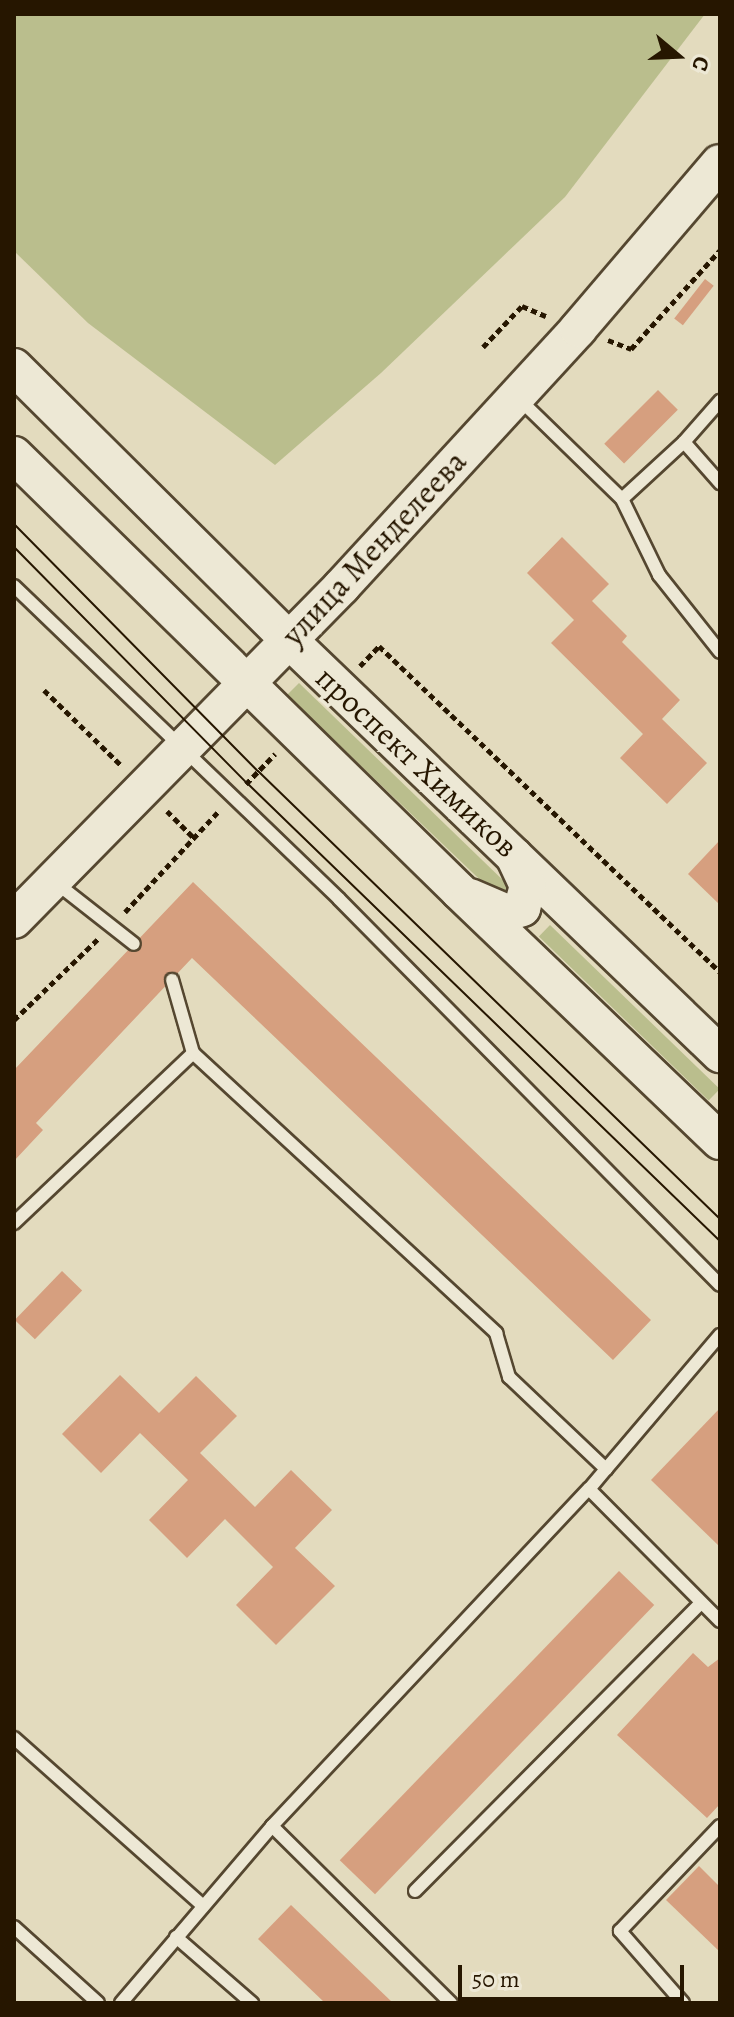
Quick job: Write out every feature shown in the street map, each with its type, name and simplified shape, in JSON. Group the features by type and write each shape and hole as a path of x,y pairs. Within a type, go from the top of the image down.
{"main road":[{"name":"улица Менделеева","path":"14,920 289,640 517,396 720,163"},
{"name":"проспект Химиков","path":"14,367 289,640 720,1054"},
{"name":"проспект Химиков","path":"14,455 459,891 720,1141"},
{"path":"459,891 495,910 507,913 519,910 525,904 529,891 512,851"}],"lane":[{"path":"517,396 622,499 659,575 720,652"},
{"path":"622,499 684,442 720,401"},
{"path":"684,442 720,483"},
{"path":"14,586 350,911 720,1285"},
{"path":"54,881 113,924 134,944"},
{"path":"172,980 193,1053 496,1333 509,1377 606,1469"},
{"path":"14,1223 193,1053"},
{"path":"121,2003 272,1826 589,1489 720,1335"},
{"path":"589,1489 720,1621"},
{"path":"415,1891 700,1604"},
{"path":"14,1738 203,1906"},
{"path":"272,1826 451,2003"},
{"path":"683,2003 620,1931 720,1826"},
{"path":"14,1927 98,2003"},
{"path":"176,1937 252,2003"}],"path":[{"path":"631,349 720,250"},
{"path":"379,646 720,972"},
{"path":"14,1020 113,924 258,771"}],"green space":[{"path":"14,14 705,14 565,197 381,373 275,465 88,323 14,251"},
{"path":"299,683 509,886 510,893 498,897 287,695"},
{"path":"550,925 720,1089 709,1100 539,937"}],"building":[{"path":"705,279 714,286 683,325 674,318"},
{"path":"658,390 678,410 624,464 604,444"},
{"path":"562,537 609,584 592,601 627,636 622,642 680,700 662,719 707,763 667,804 620,758 643,734 551,643 574,620 527,573"},
{"path":"720,840 720,905 688,874"},
{"path":"193,882 651,1320 613,1360 192,958 36,1123 43,1130 14,1161 14,1070"},
{"path":"62,1271 82,1290 35,1339 15,1320"},
{"path":"120,1375 159,1413 196,1376 237,1416 200,1453 255,1507 291,1470 332,1510 295,1548 335,1586 276,1645 236,1605 273,1567 225,1519 187,1558 149,1520 188,1480 140,1433 101,1473 62,1434"},
{"path":"720,1408 720,1547 651,1480"},
{"path":"619,1571 654,1605 375,1894 340,1860"},
{"path":"693,1653 708,1667 720,1658 720,1804 707,1818 617,1735"},
{"path":"699,1866 720,1887 720,1952 666,1900"},
{"path":"291,1905 393,2003 325,2003 258,1939"}],"tram line":[{"path":"14,524 258,771 720,1219"},
{"path":"14,547 247,783 720,1241"}]}
